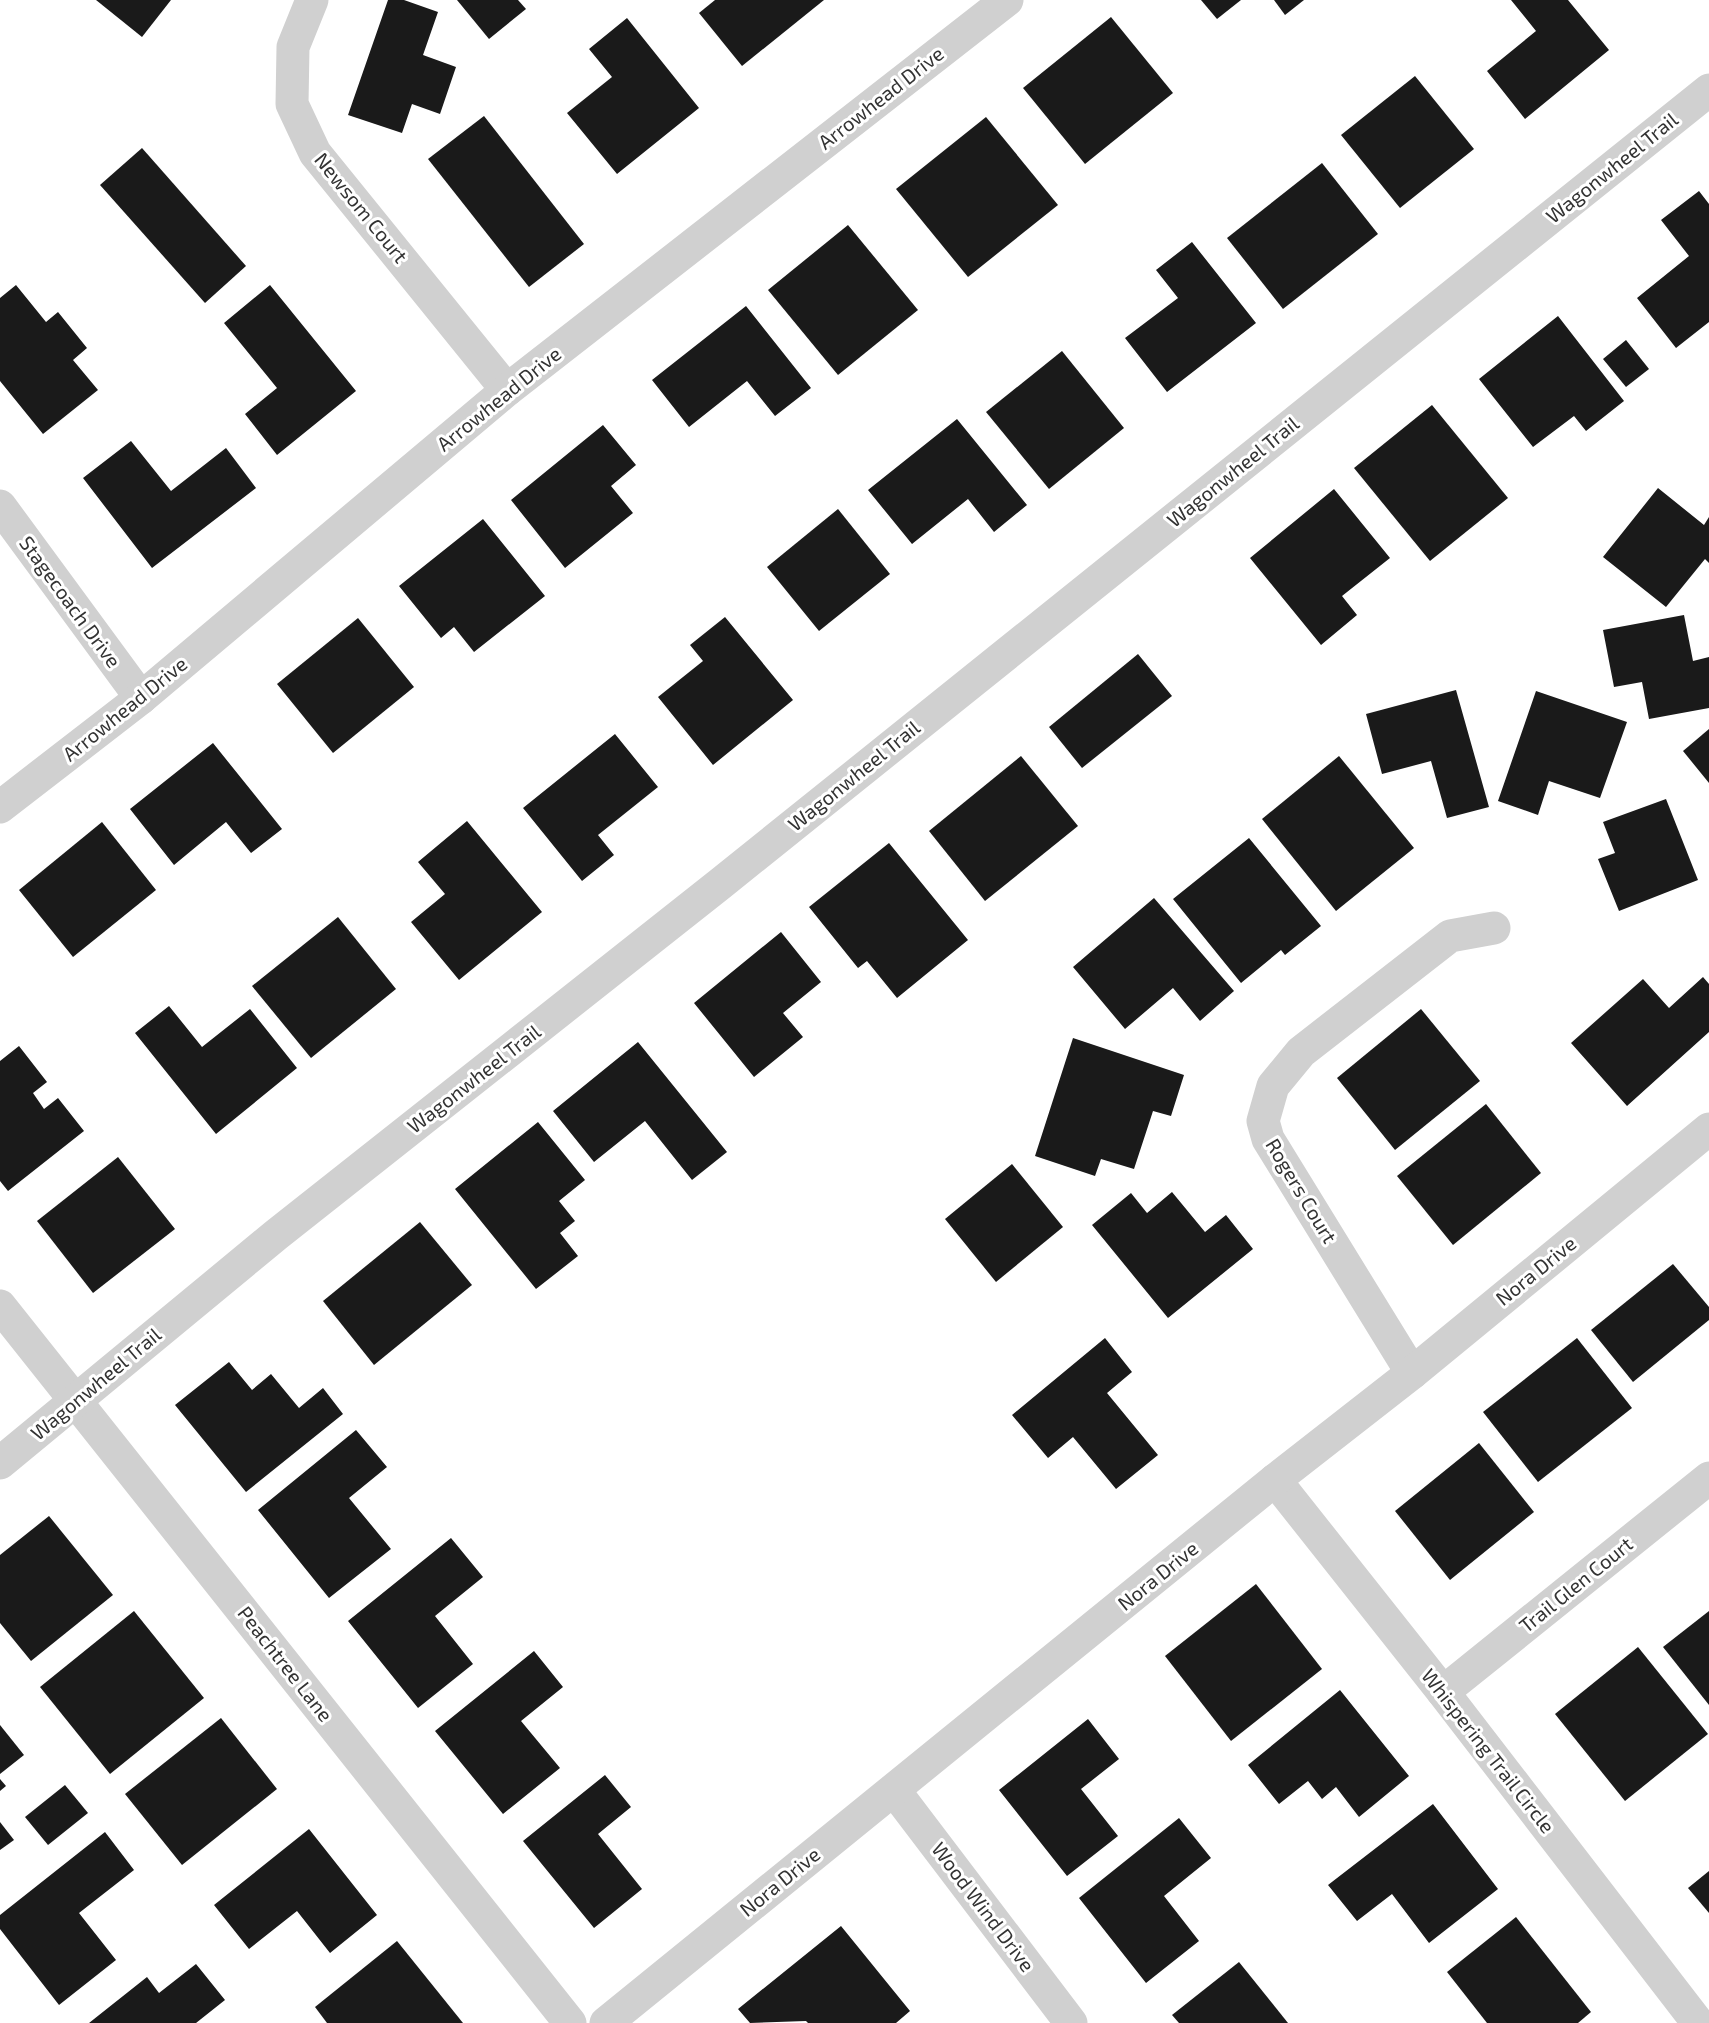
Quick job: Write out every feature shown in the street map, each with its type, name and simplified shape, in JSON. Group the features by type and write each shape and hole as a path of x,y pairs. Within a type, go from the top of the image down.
{"street":[{"name":"Newsom Court","path":"312,0 293,47 292,104 315,153 507,390"},
{"name":"Arrowhead Drive","path":"0,807 141,698 507,390 1007,0"},
{"name":"Wagonwheel Trail","path":"0,1463 276,1235 720,884 1709,90"},
{"name":"Stagecoach Drive","path":"0,506 141,698"},
{"name":"Rogers Court","path":"1412,1373 1268,1139 1263,1121 1273,1086 1301,1052 1450,936 1494,928"},
{"name":"Nora Drive","path":"606,2023 1275,1480 1412,1373 1709,1129"},
{"name":"Peachtree Lane","path":"0,1306 570,2023"},
{"name":"Trail Glen Court","path":"1443,1692 1709,1478"},
{"name":"Whispering Trail Circle","path":"1275,1480 1443,1692 1698,2023"},
{"name":"Wood Wind Drive","path":"894,1790 1071,2023"}],"building":[{"path":"96,0 171,0 142,37"},
{"path":"388,0 404,0 438,12 423,55 456,67 440,114 412,104 402,133 348,115"},
{"path":"457,0 518,0 526,9 489,39"},
{"path":"715,0 824,0 742,66 699,13"},
{"path":"1201,0 1241,0 1217,19"},
{"path":"1274,0 1304,0 1285,15"},
{"path":"1511,0 1568,0 1609,50 1525,119 1487,71 1536,31"},
{"path":"1111,17 1173,93 1085,164 1023,88"},
{"path":"627,18 699,108 617,174 567,113 612,77 589,49"},
{"path":"1415,76 1474,149 1400,208 1341,135"},
{"path":"484,116 584,244 529,287 428,159"},
{"path":"986,117 1058,205 968,277 896,189"},
{"path":"142,148 246,266 205,303 100,185"},
{"path":"1322,163 1378,234 1283,309 1227,238"},
{"path":"1699,191 1709,204 1709,322 1676,348 1637,298 1689,256 1661,220"},
{"path":"848,225 918,310 838,375 768,290"},
{"path":"1192,242 1256,323 1167,392 1125,338 1178,298 1156,270"},
{"path":"16,285 46,322 58,312 87,348 73,360 98,390 43,434 0,381 0,298"},
{"path":"270,285 356,391 277,455 245,414 277,388 224,323"},
{"path":"746,306 811,388 775,416 747,381 689,427 652,380"},
{"path":"1558,316 1624,401 1586,431 1574,416 1533,447 1479,379"},
{"path":"1626,340 1649,369 1626,387 1603,359"},
{"path":"1062,351 1124,428 1049,489 986,412"},
{"path":"1432,405 1508,498 1430,561 1354,468"},
{"path":"957,419 1027,505 994,532 968,499 912,544 868,490"},
{"path":"603,425 636,465 611,486 633,513 565,568 511,500"},
{"path":"131,441 171,491 226,448 256,488 152,568 83,478"},
{"path":"1658,488 1704,525 1709,517 1709,563 1705,559 1666,607 1603,557"},
{"path":"1334,489 1390,558 1342,596 1357,615 1321,645 1250,558"},
{"path":"838,509 890,574 819,631 767,567"},
{"path":"483,519 545,596 474,652 454,627 441,638 399,586"},
{"path":"1684,615 1693,661 1709,657 1709,708 1649,719 1642,682 1614,687 1603,630"},
{"path":"725,617 793,700 713,765 658,697 703,661 690,645"},
{"path":"358,618 414,687 333,753 277,684"},
{"path":"1138,654 1172,696 1082,768 1049,727"},
{"path":"1456,690 1489,807 1447,818 1431,761 1382,774 1366,714"},
{"path":"1536,691 1627,722 1600,798 1549,781 1538,815 1498,801"},
{"path":"1709,729 1709,783 1683,751"},
{"path":"615,734 658,787 598,835 614,855 582,881 523,808"},
{"path":"213,743 282,829 251,853 226,822 174,865 130,809"},
{"path":"1021,756 1078,826 985,901 929,831"},
{"path":"1339,756 1414,848 1336,911 1262,819"},
{"path":"1666,799 1698,880 1619,911 1598,859 1615,853 1603,822"},
{"path":"467,821 542,912 459,980 411,922 445,894 418,862"},
{"path":"102,822 156,890 73,957 19,890"},
{"path":"1249,838 1321,926 1285,955 1281,950 1241,983 1173,899"},
{"path":"889,843 968,940 897,998 867,961 858,968 809,907"},
{"path":"1154,898 1234,991 1200,1021 1173,988 1125,1029 1073,967"},
{"path":"338,917 396,989 311,1058 252,986"},
{"path":"781,932 821,982 783,1013 803,1037 754,1077 694,1003"},
{"path":"1703,977 1709,984 1709,1032 1627,1106 1571,1043 1643,979 1669,1008"},
{"path":"169,1006 202,1047 250,1009 297,1068 216,1134 135,1033"},
{"path":"1421,1009 1480,1081 1395,1150 1337,1078"},
{"path":"1073,1038 1184,1075 1171,1116 1153,1111 1134,1169 1101,1159 1095,1176 1035,1156"},
{"path":"638,1042 727,1152 692,1180 645,1121 594,1162 553,1111"},
{"path":"19,1046 47,1082 33,1093 44,1109 58,1098 84,1131 8,1191 0,1181 0,1061"},
{"path":"1486,1104 1541,1173 1453,1245 1397,1176"},
{"path":"538,1122 585,1180 559,1201 575,1221 560,1233 578,1256 536,1289 455,1189"},
{"path":"118,1157 175,1229 93,1293 37,1221"},
{"path":"1012,1164 1063,1227 996,1282 945,1219"},
{"path":"1172,1192 1205,1232 1226,1215 1253,1249 1168,1318 1092,1225 1131,1193 1147,1213"},
{"path":"420,1222 472,1285 374,1365 323,1301"},
{"path":"1673,1264 1709,1307 1709,1320 1633,1382 1591,1330"},
{"path":"1105,1338 1132,1372 1107,1393 1158,1455 1116,1489 1073,1437 1048,1458 1012,1415"},
{"path":"1577,1338 1632,1408 1538,1482 1483,1412"},
{"path":"229,1362 252,1390 271,1374 299,1408 323,1388 343,1414 246,1492 175,1405"},
{"path":"356,1430 387,1467 349,1498 391,1549 329,1598 258,1510"},
{"path":"1479,1443 1534,1512 1450,1580 1395,1511"},
{"path":"49,1516 113,1595 31,1661 0,1623 0,1555"},
{"path":"451,1538 483,1577 435,1616 473,1664 418,1708 348,1621"},
{"path":"1256,1584 1322,1669 1231,1741 1165,1656"},
{"path":"134,1611 204,1698 110,1774 40,1687"},
{"path":"1709,1611 1709,1705 1663,1647"},
{"path":"1638,1647 1708,1734 1625,1801 1555,1714"},
{"path":"534,1651 563,1687 521,1721 560,1768 503,1814 435,1731"},
{"path":"1340,1690 1409,1776 1359,1817 1336,1787 1322,1799 1308,1781 1279,1804 1248,1765"},
{"path":"221,1718 277,1789 182,1865 125,1794"},
{"path":"1088,1719 1119,1759 1081,1789 1118,1836 1067,1876 999,1790"},
{"path":"0,1725 24,1755 0,1774"},
{"path":"605,1775 631,1807 598,1834 642,1889 594,1928 523,1841"},
{"path":"0,1779 6,1786 0,1791"},
{"path":"65,1785 88,1813 48,1845 25,1817"},
{"path":"1433,1804 1498,1889 1429,1943 1392,1894 1357,1921 1328,1885"},
{"path":"1179,1818 1211,1858 1164,1896 1199,1941 1146,1983 1079,1898"},
{"path":"0,1822 14,1840 0,1850"},
{"path":"309,1829 377,1915 330,1953 297,1911 249,1949 214,1905"},
{"path":"105,1832 134,1870 79,1913 116,1960 59,2005 0,1929 0,1915"},
{"path":"1709,1871 1709,1913 1688,1888"},
{"path":"1516,1917 1591,2012 1578,2023 1487,2023 1447,1972"},
{"path":"841,1926 910,2011 896,2023 808,2023 806,2021 750,2023 738,2009"},
{"path":"397,1941 463,2023 327,2023 315,2007"},
{"path":"1239,1962 1288,2023 1179,2023 1172,2015"},
{"path":"196,1964 225,2000 196,2023 89,2023 147,1977 159,1993"}]}
